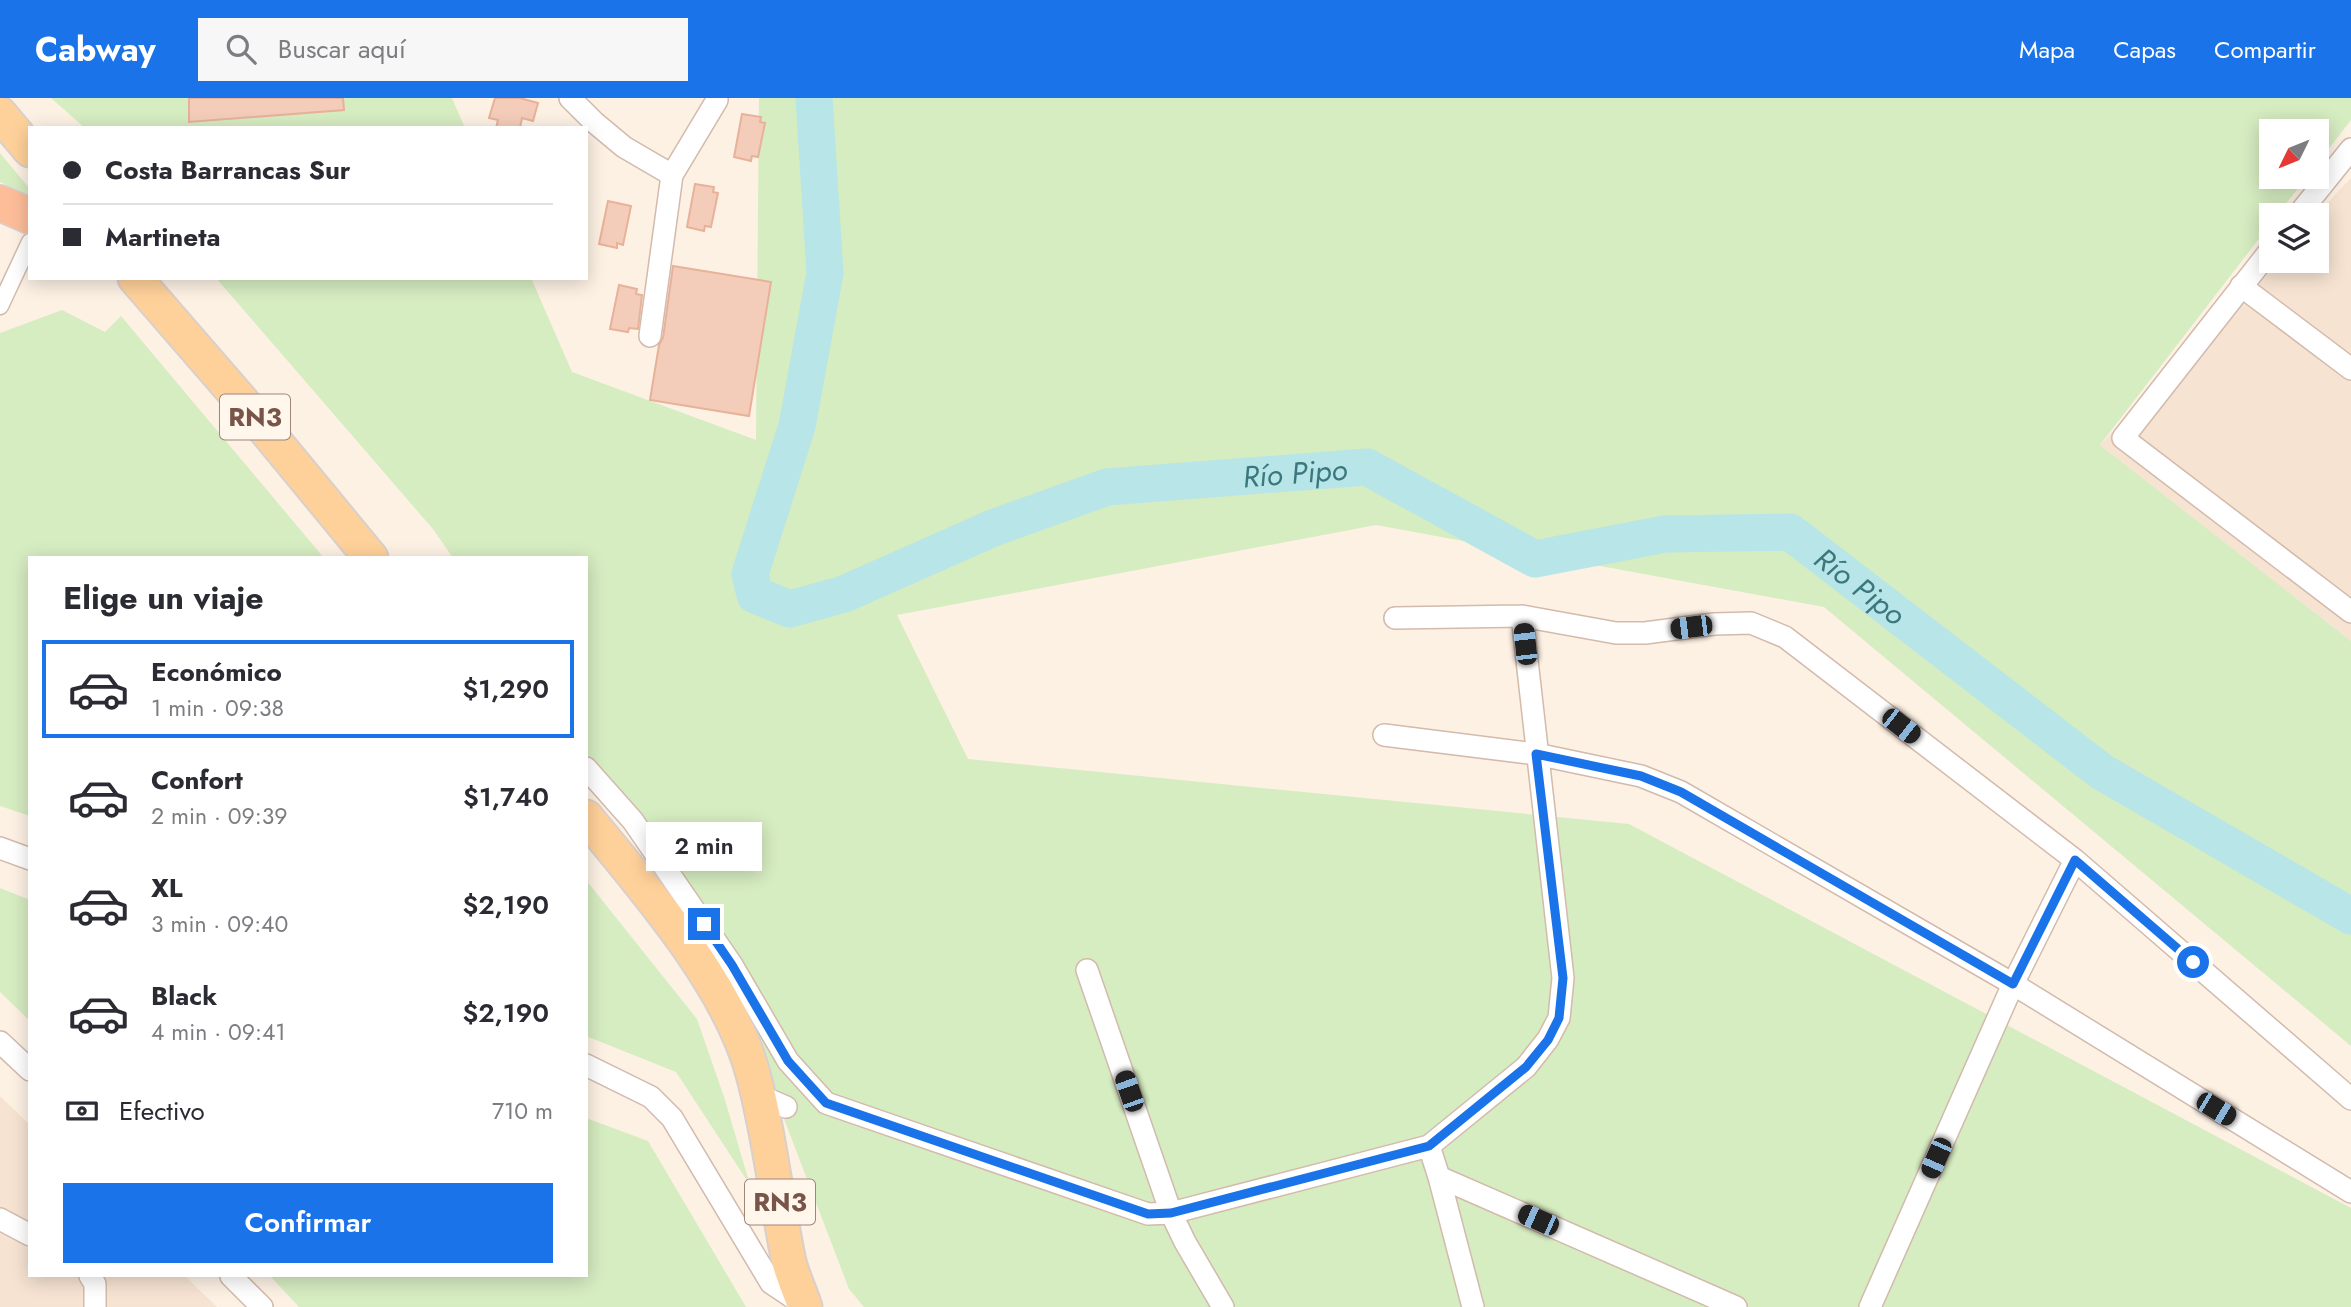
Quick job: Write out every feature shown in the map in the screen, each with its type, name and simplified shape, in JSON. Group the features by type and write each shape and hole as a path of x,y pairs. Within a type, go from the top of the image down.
{"highway":[{"path":"0,203 28,215"}],"main road":[{"path":"0,114 28,148"},
{"name":"RN3","path":"137,280 245,405 369,556"},
{"name":"RN3","path":"588,820 666,918 713,983 737,1028 753,1072 772,1101 771,1148 790,1264 805,1307"}],"street":[{"path":"570,98 624,147 672,175"},
{"path":"650,336 672,175 717,100"},
{"path":"2308,203 2351,149"},
{"path":"0,306 28,246"},
{"path":"2259,264 2123,438 2351,612"},
{"path":"2241,286 2351,369"},
{"path":"588,770 633,821 732,965 788,1061 826,1103 1148,1214 1171,1213 1429,1146 1526,1067 1548,1040 1559,1018 1563,978 1522,616"},
{"path":"1395,618 1522,616 1616,633 1645,633 1714,624 1751,623 1785,637 2075,860 2351,1099"},
{"path":"1384,735 1536,754 1641,776 1681,792 2013,984 2351,1192"},
{"path":"0,848 28,858"},
{"path":"1870,1307 2013,984 2075,860"},
{"path":"1087,970 1171,1213 1223,1307"},
{"path":"0,1042 28,1068"},
{"path":"588,1066 651,1097 672,1118 771,1283 805,1307"},
{"path":"1429,1146 1473,1307"},
{"path":"1439,1177 1736,1307"},
{"path":"0,1219 28,1234"},
{"path":"91,1277 95,1284 95,1307"},
{"path":"232,1277 262,1307"}],"shaded area":[{"path":"2351,178 2351,641 2100,445 2262,273 2329,273 2327,203"},
{"path":"0,1096 28,1123 28,1277 186,1277 217,1307 0,1307"}],"green space":[{"path":"51,98 452,98 464,126 83,126"},
{"path":"759,98 2351,98 2351,120 2329,148 2329,119 2259,119 2259,189 2298,189 2286,203 2259,203 2259,239 2100,445 2351,641 2351,1046 1824,607 1376,525 897,615 968,759 1629,824 2351,1208 2351,1307 864,1307 849,1289 716,941 588,755 588,556 452,556 433,529 218,280 532,280 572,372 756,440"},
{"path":"0,153 28,187 28,195 0,182"},
{"path":"62,310 105,332 121,316 322,556 28,556 28,815 0,806 0,333"},
{"path":"588,883 697,1019 750,1185 676,1072 588,1037"},
{"path":"0,888 28,899 28,1019 0,992"},
{"path":"588,1119 648,1141 746,1307 299,1307 271,1277 588,1277"}],"building":[{"path":"189,98 343,98 344,110 189,122"},
{"path":"495,98 520,98 538,103 533,121 522,118 520,126 496,126 498,120 489,118"},
{"path":"742,114 761,117 760,122 765,123 758,157 752,156 751,161 734,157"},
{"path":"695,184 714,187 713,192 718,193 711,227 705,226 704,231 687,227"},
{"path":"608,201 631,206 623,245 617,243 617,248 599,244"},
{"path":"673,266 771,282 749,416 650,400 659,345 663,338"},
{"path":"619,285 637,289 636,294 642,295 638,329 629,328 628,332 610,329"}],"waterway":[{"name":"Río Pipo","path":"814,98 825,273 797,426 750,574 755,595 790,609 844,594 993,528 1107,487 1367,467 1535,559 1665,534 1790,532 2102,772 2351,916"}],"route":[{"path":"704,924 732,965 788,1061 826,1103 1148,1214 1171,1213 1429,1146 1526,1067 1548,1040 1559,1018 1563,978 1536,754 1641,776 1681,792 2013,984 2075,860 2193,962"}]}
